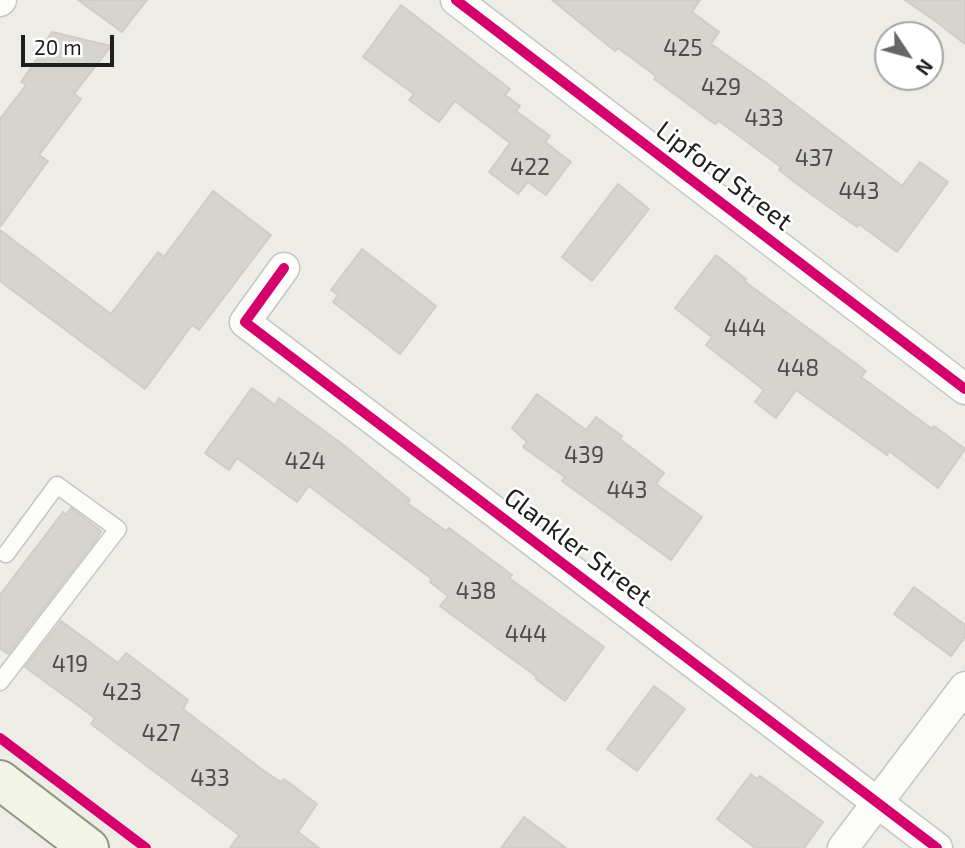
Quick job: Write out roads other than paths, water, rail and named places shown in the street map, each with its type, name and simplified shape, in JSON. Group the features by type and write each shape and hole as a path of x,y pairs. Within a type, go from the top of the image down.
{"main road":[{"path":"3,788 89,848"}],"street":[{"name":"Lipford Street","path":"456,0 965,389"},
{"name":"Glankler Street","path":"284,268 245,322 937,848"},
{"path":"843,848 965,687"}],"lane":[{"path":"0,682 118,529 57,485 6,554"}]}
